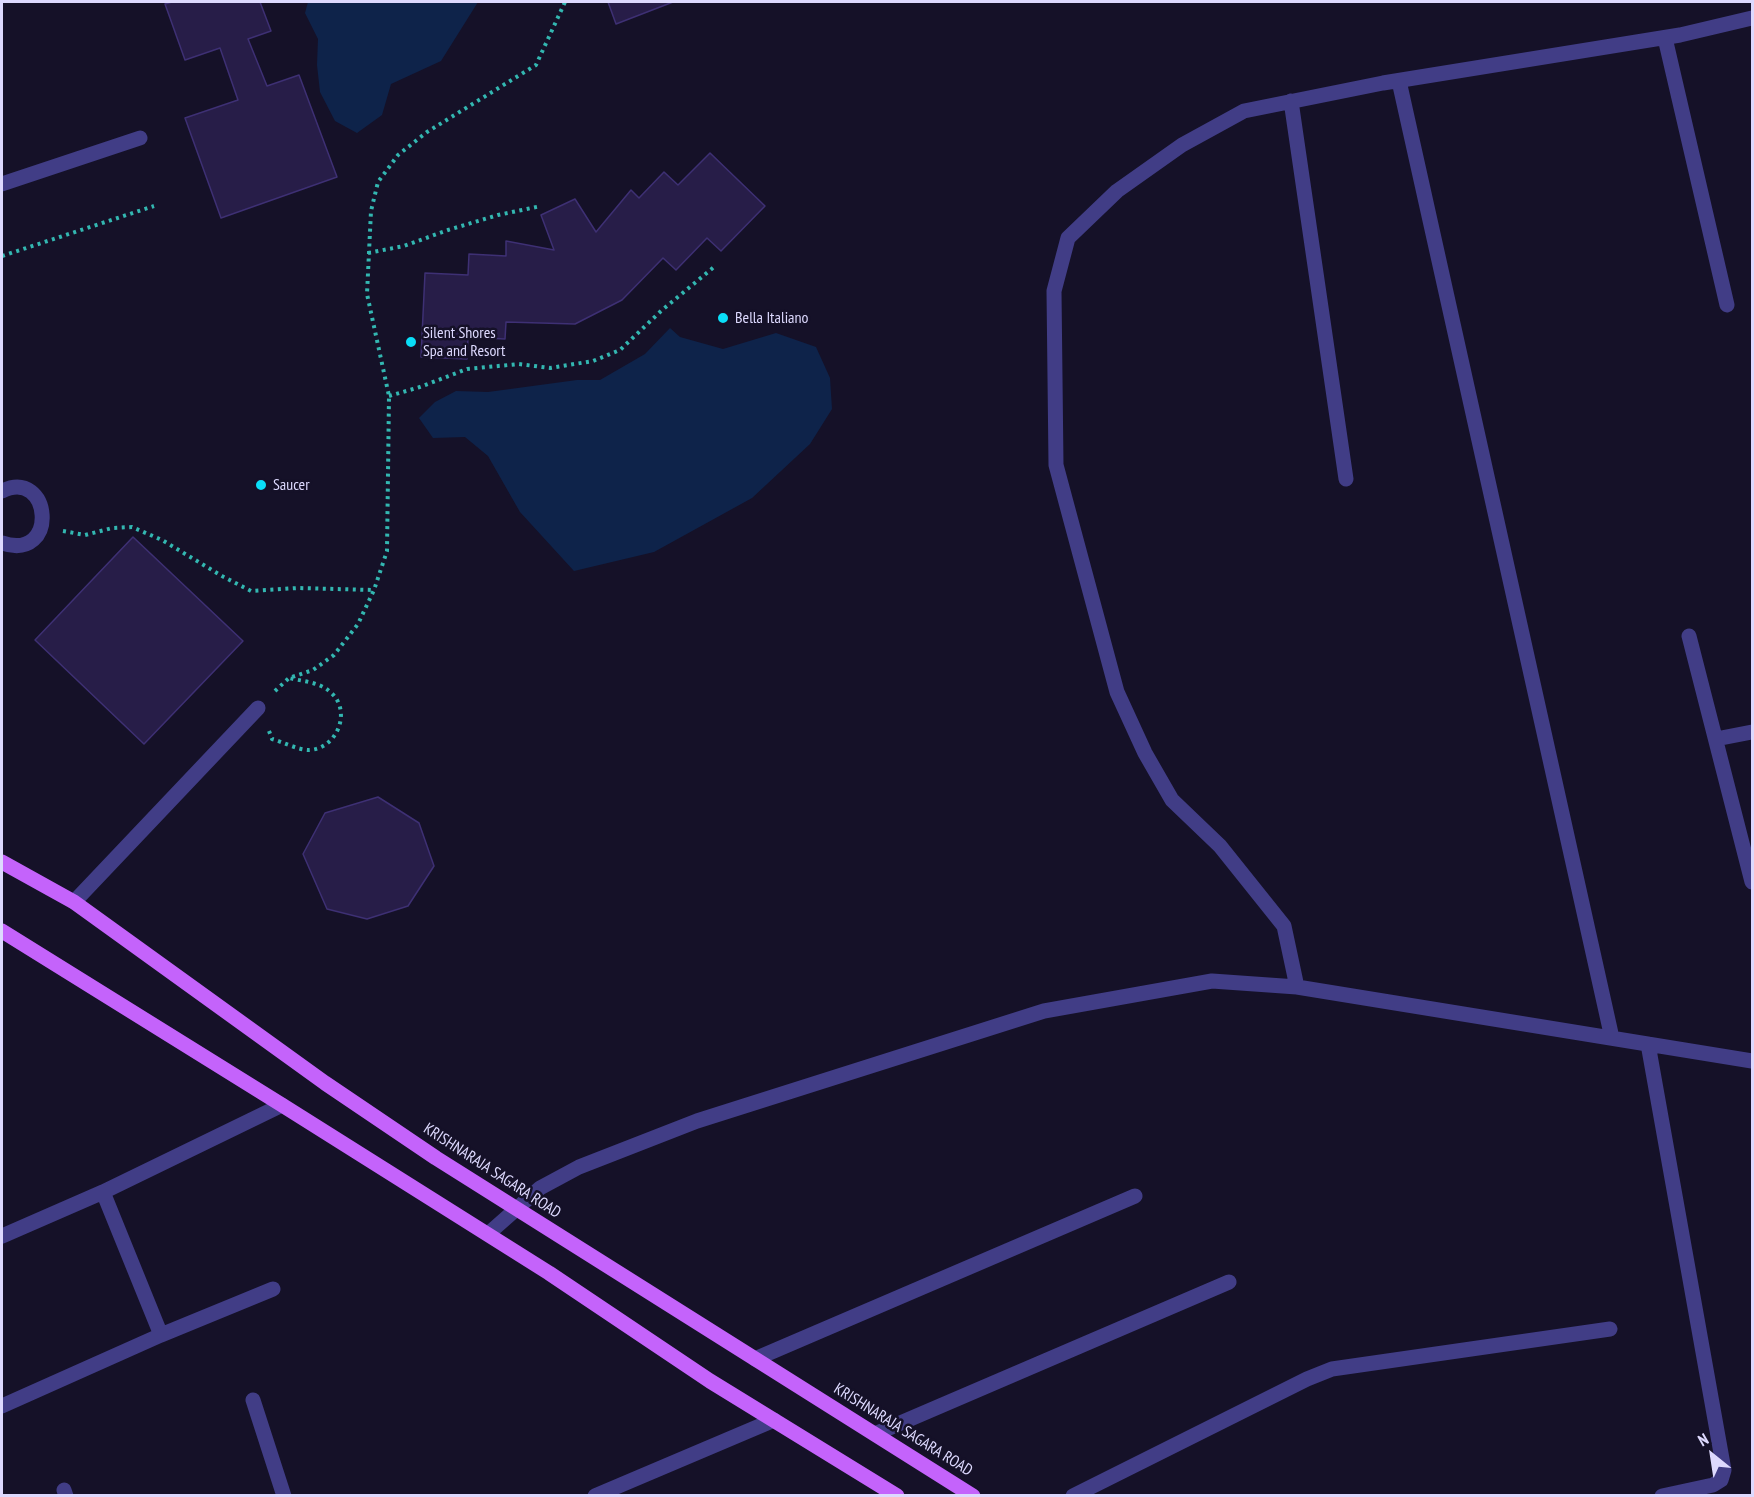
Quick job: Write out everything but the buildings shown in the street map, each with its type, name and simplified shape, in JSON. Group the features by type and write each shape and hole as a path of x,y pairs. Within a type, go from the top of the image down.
{"main road":[{"name":"KRISHNARAJA SAGARA ROAD","path":"2,862 74,902 325,1083 436,1158 874,1434 964,1494"},
{"path":"2,931 488,1234 710,1381 897,1496"}],"street":[{"path":"1297,987 1284,926 1220,846 1172,800 1145,753 1117,693 1056,465 1054,291 1068,238 1117,191 1182,145 1244,111 1399,81 1665,38 1752,18"},
{"path":"1665,38 1727,305"},
{"path":"1399,81 1612,1038"},
{"path":"1291,101 1346,479"},
{"path":"2,184 140,138"},
{"path":"2,491 18,487 28,490 42,507 44,517 41,527 25,544 14,546 2,543"},
{"path":"1689,636 1750,866 1752,882"},
{"path":"74,902 258,708"},
{"path":"1716,739 1752,732"},
{"path":"488,1234 540,1188 579,1167 697,1121 1044,1011 1212,981 1297,987 1752,1061"},
{"path":"1648,1044 1724,1470 1721,1480 1713,1485 1662,1496"},
{"path":"2,1236 103,1192 282,1105"},
{"path":"103,1192 161,1335"},
{"path":"755,1359 1135,1196"},
{"path":"874,1434 1229,1282"},
{"path":"2,1406 273,1288"},
{"path":"1073,1496 1307,1379 1332,1369 1610,1329"},
{"path":"253,1400 284,1496"},
{"path":"596,1496 774,1420"}],"path":[{"path":"289,678 320,686 330,691 337,700 342,715 340,727 329,742 319,748 308,750 272,739 258,708 289,678 313,670 334,655 358,624 374,590 387,551 389,396 367,294 371,211 378,182 398,155 427,132 536,65 565,2"},
{"path":"2,256 154,206"},
{"path":"368,253 404,246 498,215 541,206"},
{"path":"389,396 467,369 519,364 550,368 593,361 620,350 661,311 714,267"},
{"path":"41,527 85,535 112,528 132,527 162,540 251,591 298,588 374,590"}],"water":[{"path":"308,2 478,2 441,61 391,84 382,115 357,133 335,121 320,92 317,65 318,39 305,13"},
{"path":"670,328 680,337 723,349 776,333 816,347 830,378 832,409 810,444 752,498 654,552 574,571 520,512 488,456 465,437 433,438 419,418 435,402 456,391 488,392 577,380 600,380 645,354"}],"place":[{"name":"Bella Italiano","path":"723,318"},
{"name":"Silent Shores Spa and Resort","path":"411,342"},
{"name":"Saucer","path":"261,485"}]}
